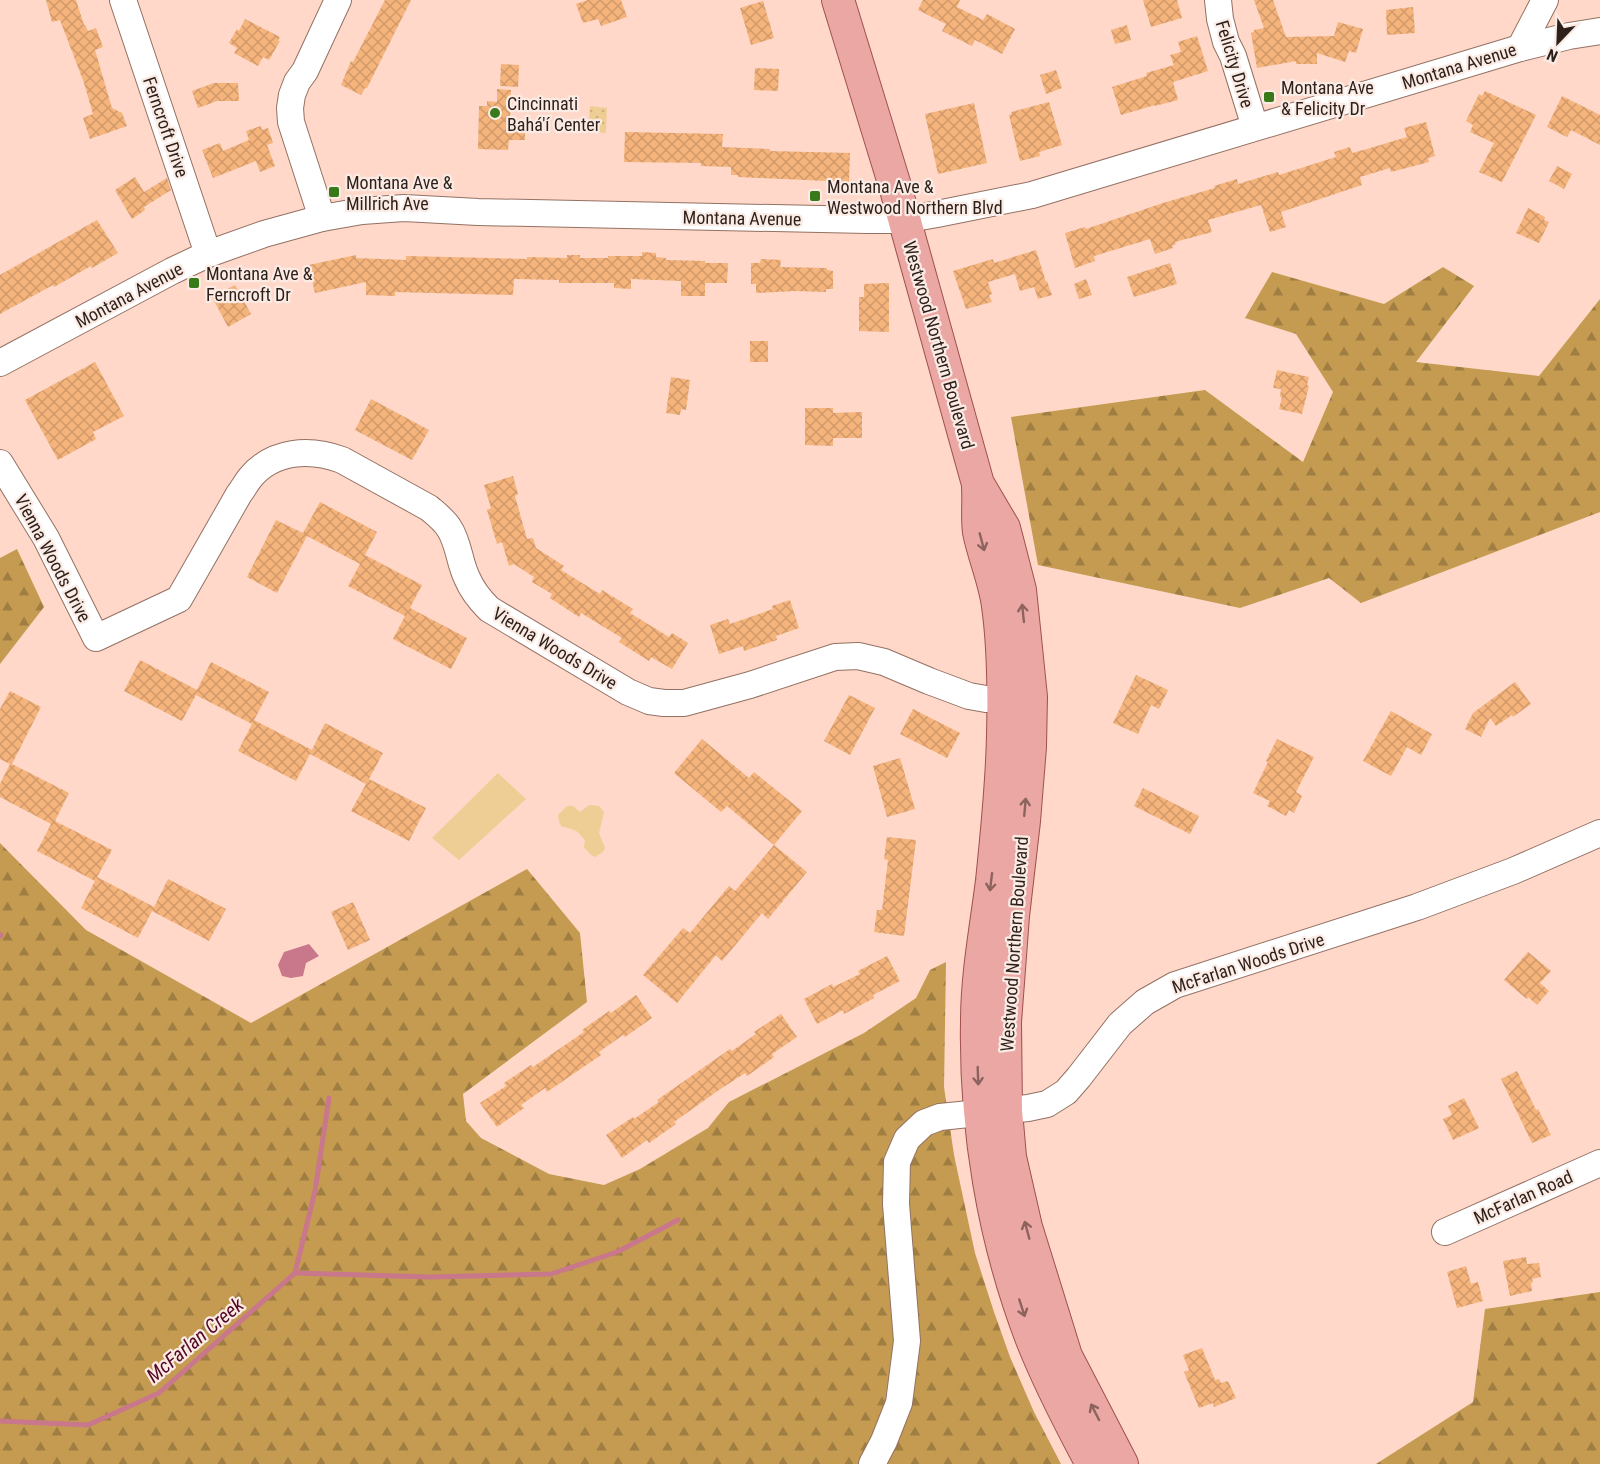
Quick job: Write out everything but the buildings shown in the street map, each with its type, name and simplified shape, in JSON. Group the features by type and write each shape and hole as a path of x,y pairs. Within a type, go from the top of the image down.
{"main road":[{"name":"Westwood Northern Boulevard","path":"838,0 895,186 978,484 979,531 998,603 1002,646 1017,697 1003,738 992,882 982,950 976,1020 993,1111 1010,1156 1026,1227 1066,1356 1122,1464"},
{"name":"Westwood Northern Boulevard","path":"993,1111 987,1167 1013,1282 1031,1337 1056,1395 1092,1464"}],"street":[{"name":"Ferncroft Drive","path":"123,0 208,255"},
{"path":"322,218 291,122 290,108 297,82 305,71 338,0"},
{"name":"Felicity Drive","path":"1218,0 1226,42 1233,56 1255,127"},
{"path":"1520,48 1545,0"},
{"name":"Montana Avenue","path":"0,363 172,271 264,234 322,218 362,211 404,208 477,212 903,220 1032,195 1520,48 1600,31"},
{"name":"Vienna Woods Drive","path":"0,463 46,538 96,638 179,599 250,478 266,464 276,459 289,454 312,452 342,460 429,508 450,529 456,541 466,577 479,599 489,609 638,697 664,703 684,703 750,685 836,657 858,656 884,662 969,696 986,699 1017,697"},
{"name":"McFarlan Woods Drive","path":"872,1464 884,1442 899,1403 907,1341 896,1204 897,1162 907,1139 924,1123 940,1117 1047,1104 1066,1092 1120,1024 1145,1002 1175,985 1417,907 1513,871 1600,833"},
{"name":"McFarlan Road","path":"1445,1232 1600,1163"}],"shaded area":[{"path":"590,106 607,108 606,133 588,132"},
{"path":"498,773 526,799 459,860 432,838"},
{"path":"589,805 599,806 604,812 599,833 605,848 595,857 584,847 585,840 578,833 561,825 558,815 567,806 573,806 580,812"},
{"path":"309,944 319,956 306,963 303,976 291,978 282,976 278,965 284,952"}],"green space":[{"path":"1443,267 1474,286 1416,362 1539,376 1600,299 1600,512 1361,603 1329,578 1240,608 1038,565 1011,417 1205,390 1303,462 1333,392 1296,334 1245,318 1272,272 1384,304"},
{"path":"17,549 44,607 0,664 0,558"},
{"path":"0,843 86,930 251,1023 527,869 580,933 587,1002 463,1094 466,1121 481,1138 549,1174 604,1185 640,1169 708,1128 729,1102 864,1033 916,998 930,970 946,962 944,1087 954,1155 975,1253 1010,1357 1034,1412 1061,1464 0,1464"},
{"path":"1600,1292 1600,1464 1376,1464 1473,1402 1485,1309"}],"waterway":[{"path":"295,1273 315,1191 329,1098"},
{"path":"295,1273 431,1277 551,1274 617,1252 678,1220"},
{"name":"McFarlan Creek","path":"0,1421 88,1425 159,1393 295,1273"}],"place":[{"name":"Montana Ave & Felicity Dr","path":"1269,97"},
{"name":"Cincinnati Bahá'í Center","path":"495,113"},
{"name":"Montana Ave & Millrich Ave","path":"334,192"},
{"name":"Montana Ave & Westwood Northern Blvd","path":"815,196"},
{"name":"Montana Ave & Ferncroft Dr","path":"194,283"}]}
